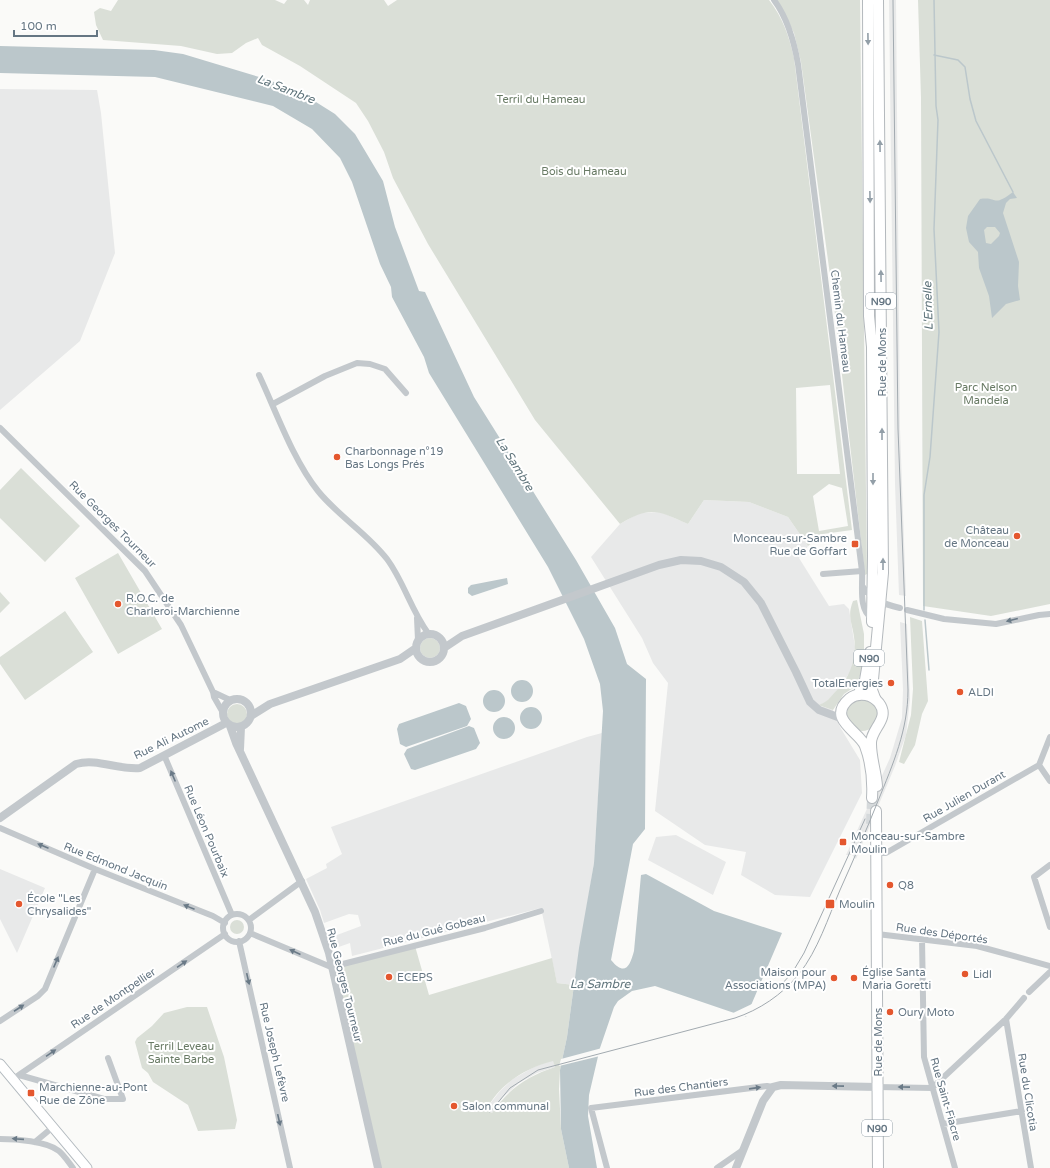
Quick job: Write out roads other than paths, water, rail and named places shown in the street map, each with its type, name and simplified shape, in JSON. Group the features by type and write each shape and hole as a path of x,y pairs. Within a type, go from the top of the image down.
{"main road":[{"name":"Rue de Mons","path":"868,0 870,316 872,378 867,579 875,600 877,653 872,690 875,698 881,706 883,715 881,723 872,737 871,744 877,786"},
{"name":"Rue de Mons","path":"843,715 850,699 858,695 865,680 871,649 872,618 875,600 883,573 878,0"},
{"path":"858,695 875,698"},
{"path":"843,715 846,726 865,744 872,777 872,798"},
{"path":"854,733 866,734 876,729"},
{"name":"Rue de Mons","path":"876,811 874,853 876,869 877,934 878,1168"},
{"name":"Rue de Mons","path":"871,824 870,846 874,853"},
{"path":"0,1064 87,1168"}],"street":[{"name":"Chemin du Hameau","path":"774,0 785,17 795,48 798,64 862,571 867,579 862,592 865,611 872,618"},
{"path":"273,404 324,376 356,363 370,364 385,369 406,393"},
{"path":"230,700 224,705 222,711 223,719 228,725 241,727 248,722 251,716 270,704 400,659 419,657 426,662 435,661 442,656 444,648 440,638 435,634 428,633 417,618 399,580 387,560 365,535 324,499 309,479 259,374"},
{"name":"Rue Georges Tourneur","path":"0,428 145,571 181,625 222,711"},
{"path":"444,648 462,636 663,563 681,560 701,561 730,571 744,582 756,595 810,702 814,707 830,714 843,715"},
{"path":"823,574 862,571"},
{"name":"Chemin du Hameau","path":"863,587 875,600"},
{"path":"875,600 900,608"},
{"path":"907,610 944,619 996,624 1050,614"},
{"path":"417,618 417,644 419,657"},
{"path":"400,659 428,633"},
{"path":"440,638 462,636"},
{"path":"213,692 230,700 241,699 248,704 270,704"},
{"path":"248,704 251,716"},
{"name":"Rue Georges Tourneur","path":"228,725 302,881 315,912 329,953 378,1168"},
{"name":"Rue Ali Autome","path":"0,818 76,764 87,761 128,769 140,768 228,725"},
{"name":"Rue Georges Tourneur","path":"240,749 241,727"},
{"path":"1050,736 1039,765 1050,782"},
{"name":"Rue Léon Pourbaix","path":"164,755 232,915"},
{"name":"Rue Julien Durant","path":"874,853 886,853 1039,765"},
{"name":"Rue Edmond Jacquin","path":"0,828 95,869 213,916 224,923"},
{"path":"1050,865 1034,877 1050,927"},
{"path":"0,1021 38,996 45,989 95,869"},
{"path":"249,920 302,881"},
{"name":"Rue du Gué Gobeau","path":"331,967 485,928 541,911"},
{"path":"232,915 242,915 249,920 251,926 250,933 247,937 239,941 232,940 225,934 224,923 232,915"},
{"path":"250,933 331,967"},
{"name":"Rue de Montpellier","path":"10,1075 225,934"},
{"name":"Rue des Déportés","path":"877,934 977,946 1050,966"},
{"name":"Rue Saint-Fiacre","path":"922,939 924,1057 955,1168"},
{"name":"Rue Joseph Lefèvre","path":"239,941 290,1168"},
{"path":"1029,992 1050,972"},
{"path":"736,1168 763,1101 773,1087 781,1085 932,1088 1006,1019 1024,998"},
{"name":"Rue du Clicotia","path":"1006,1019 1031,1168"},
{"path":"10,1075 104,1099 123,1099 108,1058"},
{"name":"Rue des Chantiers","path":"606,1168 591,1108 773,1087"},
{"path":"943,1124 1022,1111"},
{"path":"35,1142 53,1128"},
{"path":"0,1139 17,1139 35,1142 58,1150 73,1168"},
{"path":"58,1150 66,1143"},
{"path":"717,1168 743,1150"}],"water":[{"name":"La Sambre","path":"0,46 154,50 183,54 266,79 300,92 335,114 355,134 383,181 395,227 419,291 425,292 474,397 576,560 615,628 627,664 646,679 645,829 633,844 611,960 623,969 629,965 631,961 634,951 641,875 646,874 714,911 782,933 746,1017 655,986 632,991 618,1001 614,1007 600,1048 589,1095 588,1116 597,1168 569,1168 561,1129 560,1070 567,1037 579,948 594,863 603,711 600,684 584,639 548,567 429,373 424,357 392,297 391,287 380,264 352,182 340,158 312,129 273,106 155,77 0,73"},
{"path":"1013,192 1017,198 1010,199 1006,203 1003,213 1019,262 1018,286 1020,300 1006,304 992,318 989,296 979,268 978,252 969,242 966,228 968,216 980,199 986,198 998,200","holes":["987,227 995,227 1000,233 999,236 991,244 986,243 984,230"]},
{"path":"507,578 508,584 472,596 468,593 468,588 471,585"},
{"path":"522,680 530,683 533,691 530,699 522,702 514,699 511,691 514,683"},
{"path":"494,690 502,693 505,701 502,709 494,712 486,709 483,701 486,693"},
{"path":"459,703 466,706 471,719 467,726 406,747 400,744 397,729 399,724"},
{"path":"531,707 539,710 542,718 539,726 531,729 523,726 520,718 523,710"},
{"path":"504,717 512,720 515,728 512,736 504,739 496,736 493,728 496,720"},
{"path":"469,726 474,728 480,743 476,749 415,770 411,769 404,754 407,749"}],"waterway":[{"name":"L'Ernelle","path":"924,610 924,495 930,457 939,332 934,229 938,120 936,106 934,0"},
{"path":"934,55 958,60 965,67 970,99 976,121 1013,192"},
{"name":"L'Ernelle","path":"925,620 929,670"}],"tunnel":[{"path":"871,824 872,798"}],"tram line":[{"path":"490,1112 510,1088 538,1070 735,1018 753,1011 770,1001 785,989 799,974 812,955 869,823 899,747 905,719 908,690 898,429 893,0"},
{"path":"780,986 792,973 804,953 865,819"}],"place":[{"name":"Charbonnage n°19 Bas Longs Prés","path":"337,457"},
{"name":"Château de Monceau","path":"1017,536"},
{"name":"Monceau-sur-Sambre Rue de Goffart","path":"855,544"},
{"name":"R.O.C. de Charleroi-Marchienne","path":"118,604"},
{"name":"TotalEnergies","path":"891,683"},
{"name":"ALDI","path":"960,692"},
{"name":"Monceau-sur-Sambre Moulin","path":"843,842"},
{"name":"Q8","path":"890,885"},
{"name":"École \"Les Chrysalides\"","path":"19,904"},
{"name":"Moulin","path":"830,904"},
{"name":"Lidl","path":"965,974"},
{"name":"ECEPS","path":"389,977"},
{"name":"Maison pour Associations (MPA)","path":"834,978"},
{"name":"Église Santa Maria Goretti","path":"854,978"},
{"name":"Oury Moto","path":"890,1012"},
{"name":"Marchienne-au-Pont Rue de Zône","path":"31,1093"},
{"name":"Salon communal","path":"454,1106"}],"park label":[{"name":"Terril du Hameau","path":"541,99"},
{"name":"Bois du Hameau","path":"584,171"},
{"name":"Parc Nelson Mandela","path":"986,393"},
{"name":"Terril Leveau Sainte Barbe","path":"181,1052"}]}
